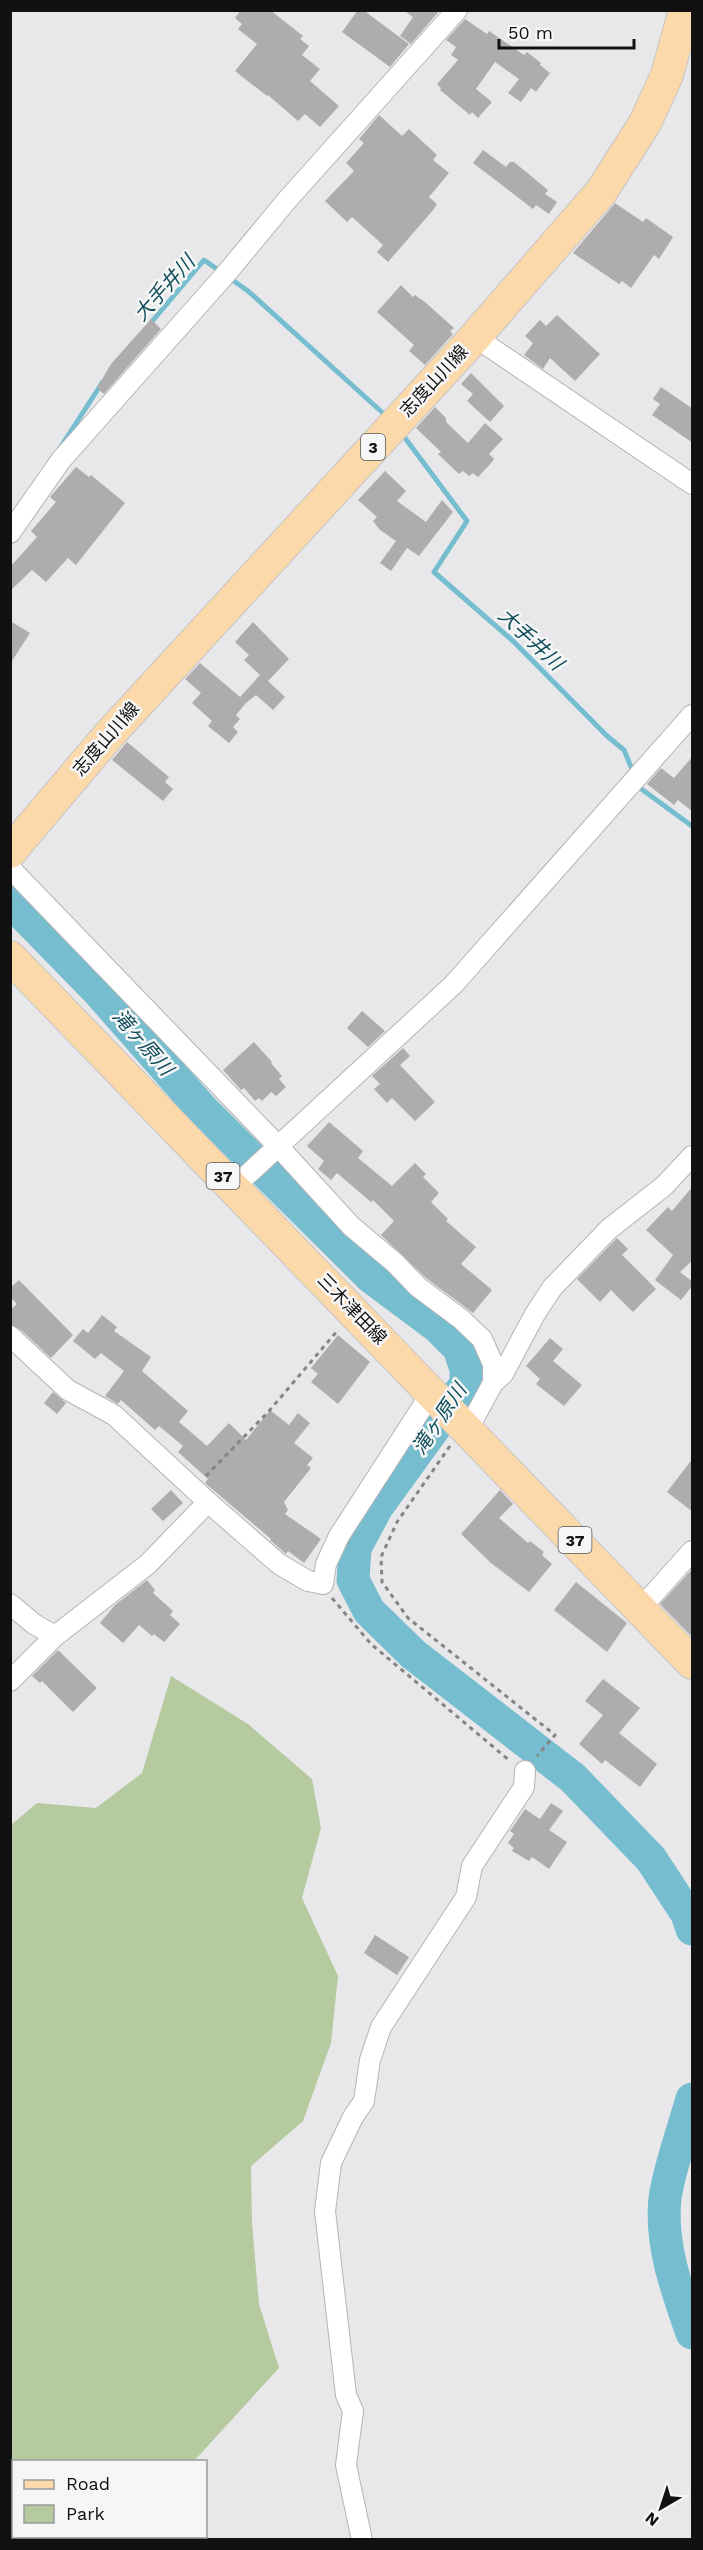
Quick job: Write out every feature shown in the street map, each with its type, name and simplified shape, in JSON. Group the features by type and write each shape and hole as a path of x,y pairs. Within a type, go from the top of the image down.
{"main road":[{"name":"志度山川線","path":"10,852 108,736 475,337 601,192 650,113 667,75 685,10"},
{"name":"三木津田線","path":"10,957 238,1183 434,1394 693,1663"}],"street":[{"path":"10,533 61,460 225,275 288,199 458,10"},
{"path":"475,337 693,484"},
{"path":"238,1183 453,984 693,715"},
{"path":"10,868 274,1150 351,1226 395,1263 418,1287 461,1319 482,1339 493,1365 493,1383"},
{"path":"463,1424 493,1383 503,1374 535,1314 552,1288 609,1229 664,1186 693,1156"},
{"path":"10,1336 68,1390 114,1415 200,1496 279,1564 308,1581 323,1584 326,1564 339,1536 434,1394"},
{"path":"10,1681 55,1636 148,1564 200,1496"},
{"path":"641,1608 693,1551"},
{"path":"10,1604 34,1624 55,1636"},
{"path":"362,2540 346,2465 353,2411 346,2395 325,2211 331,2163 353,2117 364,2101 370,2060 381,2027 466,1897 472,1866 524,1787 528,1767"}],"path":[{"path":"200,1496 355,1310"},
{"path":"323,1584 337,1606 371,1644 508,1760 528,1767 555,1735 408,1618 382,1582 381,1557 397,1522 463,1424"}],"green space":[{"path":"171,1676 248,1724 312,1779 321,1828 302,1898 338,1976 331,2043 303,2121 251,2166 252,2223 259,2304 279,2368 195,2460 12,2460 12,2538 125,2538 124,2540 11,2539 11,1825 37,1803 96,1808 142,1773"}],"building":[{"path":"241,10 270,10 303,36 300,39 309,46 302,55 320,69 310,81 339,106 320,127 305,114 298,121 235,71 257,44 238,29 242,24 235,18"},
{"path":"358,10 363,10 409,44 390,67 342,32"},
{"path":"403,10 440,10 411,44 400,36 413,17"},
{"path":"465,19 487,34 489,31 524,55 527,52 541,63 540,65 550,73 536,92 531,88 521,102 508,93 519,79 495,62 476,89 492,102 478,118 472,112 470,115 440,90 437,84 458,60 451,55 456,47 446,40"},
{"path":"379,115 402,136 409,129 437,155 433,160 449,173 429,197 437,204 434,209 388,262 377,252 383,245 352,217 347,222 325,201 354,171 346,163 364,143 359,139"},
{"path":"483,150 506,167 510,162 514,162 548,190 545,194 557,202 549,214 536,205 533,209 473,163"},
{"path":"615,203 643,222 646,218 673,237 659,259 654,255 631,288 622,281 619,284 573,253"},
{"path":"401,285 454,328 450,331 453,334 425,365 409,351 414,345 377,312"},
{"path":"557,315 600,354 575,381 550,358 543,369 524,355 533,343 525,336 540,320 546,326"},
{"path":"151,319 161,329 104,394 97,388 111,364"},
{"path":"471,373 504,406 490,422 467,401 473,394 461,384"},
{"path":"661,387 693,409 693,443 652,415 660,404 653,399"},
{"path":"435,407 446,418 446,422 468,443 485,423 503,439 489,454 494,459 478,477 473,473 469,476 463,471 459,474 438,454 441,452 416,428"},
{"path":"76,467 89,477 91,475 125,503 76,565 68,558 46,582 32,570 10,591 10,567 37,537 31,531 56,502 50,497"},
{"path":"385,471 406,491 397,501 426,522 442,500 453,512 419,556 407,548 391,571 380,563 396,541 380,530 373,521 377,517 358,500"},
{"path":"10,621 30,633 10,664"},
{"path":"253,622 289,659 268,681 285,697 273,710 256,695 246,703 236,715 240,719 233,727 238,732 229,743 208,726 212,721 192,703 201,693 185,679 200,663 240,697 260,675 244,660 249,655 235,642"},
{"path":"127,742 169,777 165,782 173,789 163,801 112,760"},
{"path":"693,756 693,812 678,800 674,805 647,784 661,768 674,778"},
{"path":"362,1011 385,1031 368,1047 347,1028"},
{"path":"254,1042 282,1076 279,1079 286,1087 276,1096 271,1092 262,1101 259,1098 255,1101 244,1088 241,1090 223,1070"},
{"path":"403,1048 410,1056 400,1065 435,1102 415,1121 392,1098 387,1103 374,1089 380,1084 372,1076"},
{"path":"329,1122 363,1151 358,1158 392,1186 415,1163 426,1174 423,1177 439,1193 431,1202 448,1219 446,1221 476,1247 461,1264 492,1290 473,1313 426,1278 381,1235 394,1221 373,1200 371,1202 337,1173 331,1180 318,1169 324,1161 307,1146"},
{"path":"693,1186 693,1260 680,1272 693,1282 693,1285 681,1300 655,1280 673,1255 646,1230 668,1207 672,1211"},
{"path":"617,1238 628,1249 622,1255 656,1289 633,1312 611,1290 600,1302 577,1279"},
{"path":"19,1280 73,1335 51,1358 21,1330 10,1324 10,1310 17,1304 10,1297 10,1288"},
{"path":"102,1315 117,1327 114,1331 151,1357 142,1371 188,1411 179,1422 207,1446 229,1423 246,1440 270,1410 289,1425 298,1413 310,1423 294,1443 313,1458 307,1465 311,1468 284,1502 288,1510 285,1514 321,1539 304,1563 288,1551 286,1554 205,1483 208,1479 178,1452 183,1446 159,1426 155,1430 121,1400 118,1404 105,1396 124,1371 101,1353 95,1359 73,1341 83,1329 88,1333"},
{"path":"338,1335 370,1362 338,1404 311,1382 318,1374 311,1368"},
{"path":"550,1338 563,1349 553,1361 582,1385 564,1406 536,1384 540,1379 526,1366"},
{"path":"53,1392 66,1403 57,1414 44,1403"},
{"path":"693,1458 693,1512 667,1492"},
{"path":"171,1490 183,1503 163,1521 151,1509"},
{"path":"500,1490 513,1504 499,1518 528,1543 530,1541 544,1552 542,1555 552,1564 529,1592 491,1563 461,1534"},
{"path":"693,1568 693,1638 660,1604"},
{"path":"147,1580 155,1590 153,1593 173,1611 170,1615 180,1624 164,1642 139,1625 123,1643 100,1623 115,1605"},
{"path":"576,1582 627,1623 607,1652 554,1610"},
{"path":"58,1650 97,1688 73,1712 42,1681 40,1683 32,1676"},
{"path":"603,1679 640,1708 619,1733 657,1764 640,1787 605,1760 602,1764 579,1744 603,1715 585,1701"},
{"path":"551,1803 563,1811 549,1830 567,1842 549,1869 532,1857 529,1861 512,1851 514,1848 508,1843 514,1834 510,1831 525,1809 540,1819"},
{"path":"375,1935 409,1957 397,1975 364,1953"}],"waterway":[{"name":"大手井川","path":"149,325 204,260 248,291 384,414"},
{"name":"大手井川","path":"60,448 102,383"},
{"name":"大手井川","path":"402,434 467,521 434,572 513,641 607,736 624,750 634,774"},
{"name":"大手井川","path":"638,783 640,788 692,826"},
{"name":"滝ヶ原川","path":"10,901 98,991 201,1108 371,1277 438,1327 459,1348 466,1369 466,1384 377,1507 355,1548 353,1580 369,1611 413,1654 573,1778 651,1859 687,1914 692,1929"},
{"name":"滝ヶ原川","path":"692,2099 670,2174 664,2216 671,2267 692,2333"}]}
